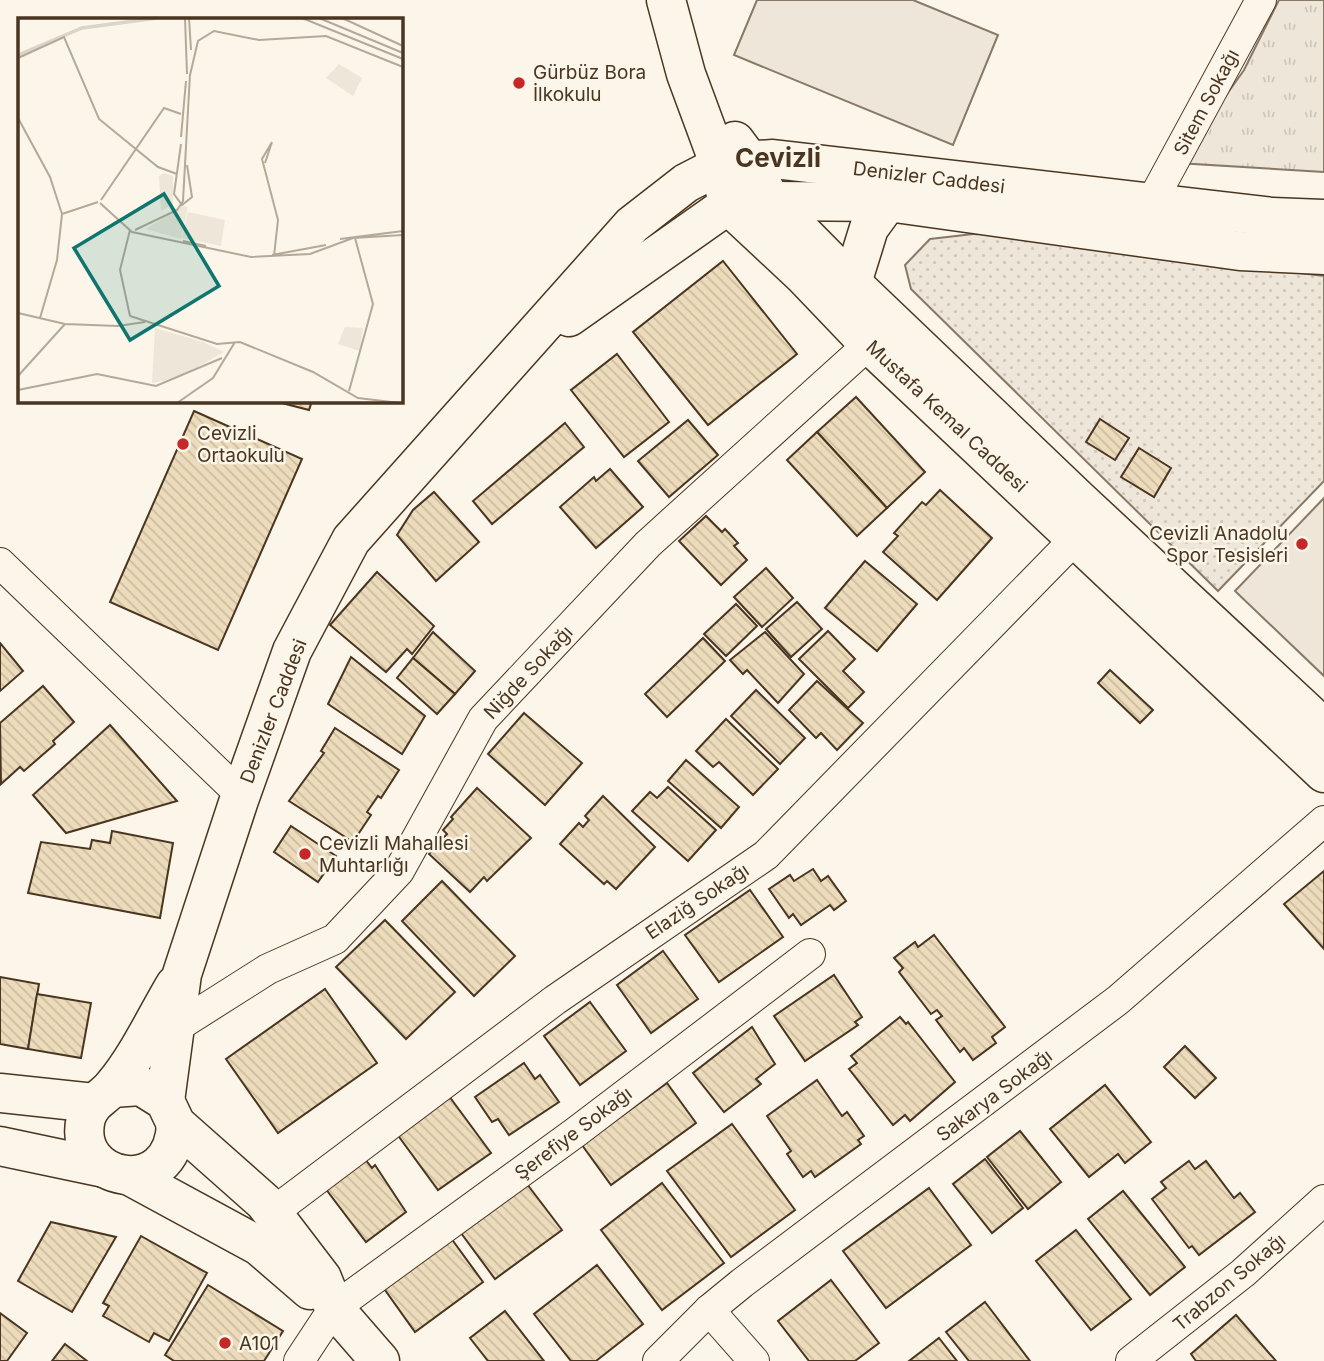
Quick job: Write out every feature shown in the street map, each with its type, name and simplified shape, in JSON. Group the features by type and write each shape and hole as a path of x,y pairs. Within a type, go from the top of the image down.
{"street":[{"name":"Mustafa Kemal Caddesi","path":"666,0 686,74 734,163 852,283 1077,499 1324,728"},
{"name":"Sitem Sokağı","path":"1151,203 1261,0"},
{"name":"Denizler Caddesi","path":"171,1113 175,1028 182,974 292,651 351,540 632,225 685,183 734,163 774,159 1151,203 1324,219"},
{"path":"728,205 734,163"},
{"name":"Denizler Caddesi","path":"524,349 728,205 771,201 888,202 1240,251 1324,255"},
{"path":"852,283 869,228 888,202"},
{"name":"Mustafa Kemal Caddesi","path":"728,205 804,276 869,344 1324,773"},
{"name":"Niğde Sokağı","path":"175,1028 268,969 335,939 399,871 483,719 648,544 869,344"},
{"name":"Elaziğ Sokağı","path":"272,1213 555,1000 766,855 1076,538"},
{"path":"3,571 241,795"},
{"name":"Sakarya Sokağı","path":"659,1361 709,1310 1118,1000 1324,821"},
{"name":"Şerefiye Sokağı","path":"334,1308 576,1132 810,954"},
{"name":"Denizler Caddesi","path":"103,1095 182,974"},
{"path":"0,1093 103,1095 141,1086 155,1091 171,1113 256,1194 272,1213 322,1278 334,1308"},
{"path":"103,1095 84,1130 87,1145 117,1172 259,1246 334,1308 380,1361"},
{"path":"0,1146 117,1172 146,1174 165,1160 176,1139 171,1113"},
{"name":"Trabzon Sokağı","path":"1131,1361 1243,1273 1324,1200"},
{"path":"299,1361 334,1308"},
{"path":"709,1310 754,1361"}],"green space":[{"path":"757,0 913,0 998,35 953,145 734,55"},
{"path":"1279,0 1324,0 1324,172 1178,163 1244,70"},
{"path":"982,233 1324,276 1324,481 1218,591 911,289 905,265 930,239"},
{"name":"Cevizli Anadolu Spor Tesisleri","path":"1324,498 1324,676 1235,591"}],"building":[{"path":"723,261 797,354 708,425 633,332"},
{"path":"617,354 669,422 624,457 571,390"},
{"path":"856,397 925,472 887,508 817,432"},
{"path":"278,402 312,402 309,410"},
{"path":"194,411 302,459 218,650 110,602"},
{"path":"1100,419 1129,438 1115,460 1086,442"},
{"path":"688,420 718,455 669,497 638,461"},
{"path":"565,423 584,447 492,524 473,501"},
{"path":"817,432 887,508 857,536 787,460"},
{"path":"1139,448 1171,468 1154,497 1121,477"},
{"path":"610,469 643,507 596,548 560,507 594,477 596,481"},
{"path":"940,490 992,538 937,600 883,552 898,536 894,533 922,502 926,505"},
{"path":"434,492 479,542 436,581 397,535 413,510"},
{"path":"706,516 722,532 725,529 738,543 734,546 747,560 721,585 679,541"},
{"path":"865,561 917,604 877,651 825,608"},
{"path":"766,568 793,598 762,627 734,597"},
{"path":"377,572 434,626 412,654 407,649 386,672 330,625"},
{"path":"797,602 822,629 791,657 766,629"},
{"path":"736,604 757,626 726,656 704,634"},
{"path":"828,631 855,659 843,671 864,692 848,708 799,659"},
{"path":"433,632 475,671 455,694 413,658"},
{"path":"765,632 804,674 778,703 747,670 743,674 730,660"},
{"path":"703,638 725,661 667,717 645,694"},
{"path":"0,643 23,671 0,691"},
{"path":"351,657 425,716 402,754 328,704"},
{"path":"413,658 455,694 437,714 397,678"},
{"path":"1110,670 1153,710 1140,723 1098,683"},
{"path":"817,681 863,723 837,750 821,733 816,738 789,710"},
{"path":"43,686 74,722 53,741 55,744 24,771 20,767 1,784 0,723"},
{"path":"756,690 805,738 780,764 731,716"},
{"path":"524,713 582,763 545,805 488,754"},
{"path":"726,719 778,769 753,795 719,762 713,767 696,751"},
{"path":"110,725 177,801 66,833 33,795"},
{"path":"335,728 399,770 381,798 378,796 367,812 371,815 353,842 289,801 324,753 321,751"},
{"path":"686,760 739,807 721,828 668,781"},
{"path":"668,787 716,830 688,861 632,811 650,792 657,798"},
{"path":"477,788 531,838 487,881 484,877 470,892 429,854 447,834 443,830 453,819 451,817"},
{"path":"603,796 655,847 616,889 607,881 604,884 560,844 579,823 583,827 589,820 585,816"},
{"name":"Cevizli Mahallesi Muhtarlığı","path":"291,826 336,856 318,882 274,852"},
{"path":"112,831 173,843 160,918 28,893 41,842 90,849 92,840 110,843"},
{"path":"813,869 821,881 828,876 846,901 834,910 830,905 801,925 793,914 789,918 769,889 790,875 794,881"},
{"path":"1324,871 1324,949 1284,904"},
{"path":"442,881 515,956 474,996 402,921"},
{"path":"750,890 783,937 719,982 685,935"},
{"path":"385,920 455,992 406,1039 336,967"},
{"path":"934,935 1005,1027 992,1037 996,1043 973,1060 964,1048 960,1052 936,1020 942,1016 937,1010 931,1014 899,972 903,968 894,958 915,942 918,947"},
{"path":"663,951 698,999 651,1033 617,985"},
{"path":"834,975 862,1017 855,1022 858,1025 805,1061 774,1016"},
{"path":"0,977 39,984 28,1049 0,1044"},
{"path":"325,989 377,1063 278,1133 226,1059"},
{"path":"37,994 91,1003 81,1058 28,1049"},
{"path":"590,1002 626,1051 580,1085 544,1036"},
{"path":"900,1017 906,1024 908,1022 955,1082 910,1121 905,1115 893,1125 849,1069 857,1063 851,1056"},
{"path":"752,1027 775,1064 756,1079 761,1084 724,1112 693,1073"},
{"path":"1185,1046 1216,1078 1195,1098 1164,1067"},
{"path":"524,1063 535,1079 540,1075 559,1102 509,1135 498,1119 492,1122 475,1097"},
{"path":"817,1080 842,1116 847,1112 864,1136 858,1140 861,1144 815,1177 811,1171 803,1177 787,1154 791,1151 767,1116"},
{"path":"667,1083 696,1123 611,1185 582,1145"},
{"path":"1105,1085 1151,1142 1125,1163 1118,1154 1089,1177 1050,1129"},
{"path":"446,1092 491,1153 438,1190 394,1130"},
{"path":"732,1124 795,1210 731,1257 667,1171"},
{"path":"1020,1131 1061,1182 1028,1209 987,1157"},
{"path":"361,1154 372,1168 375,1165 406,1212 366,1242 322,1184"},
{"path":"985,1159 1023,1208 992,1233 953,1184"},
{"path":"1189,1161 1195,1169 1206,1161 1234,1198 1240,1193 1255,1212 1199,1255 1192,1246 1189,1248 1152,1199 1166,1188 1161,1182"},
{"path":"662,1183 724,1263 662,1310 601,1230"},
{"path":"527,1184 562,1230 495,1279 461,1233"},
{"path":"929,1188 971,1245 886,1308 843,1251"},
{"path":"1123,1191 1185,1267 1150,1295 1088,1219"},
{"path":"51,1222 116,1237 72,1312 18,1281"},
{"path":"1076,1230 1131,1299 1091,1330 1036,1261"},
{"path":"448,1234 483,1282 415,1332 380,1283"},
{"path":"141,1236 207,1273 169,1341 154,1333 149,1342 103,1316 109,1306 103,1303"},
{"path":"597,1265 643,1324 596,1361 571,1361 534,1314"},
{"path":"831,1280 879,1343 855,1361 809,1361 778,1321"},
{"path":"208,1285 283,1331 264,1361 174,1361 165,1355"},
{"path":"985,1302 1030,1361 969,1361 946,1332"},
{"path":"505,1311 544,1361 488,1361 470,1338"},
{"path":"0,1313 27,1333 7,1361 0,1361"},
{"path":"1236,1315 1276,1361 1196,1361 1191,1354"},
{"path":"939,1338 957,1361 909,1361"},
{"path":"65,1344 87,1361 52,1361"}],"place":[{"name":"Gürbüz Bora İlkokulu","path":"519,83"},
{"name":"Cevizli Ortaokulu","path":"183,444"},
{"name":"Cevizli Anadolu Spor Tesisleri","path":"1302,544"},
{"name":"Cevizli Mahallesi Muhtarlığı","path":"305,854"},
{"name":"A101","path":"225,1343"}],"district":[{"name":"Cevizli","path":"778,158"}]}
